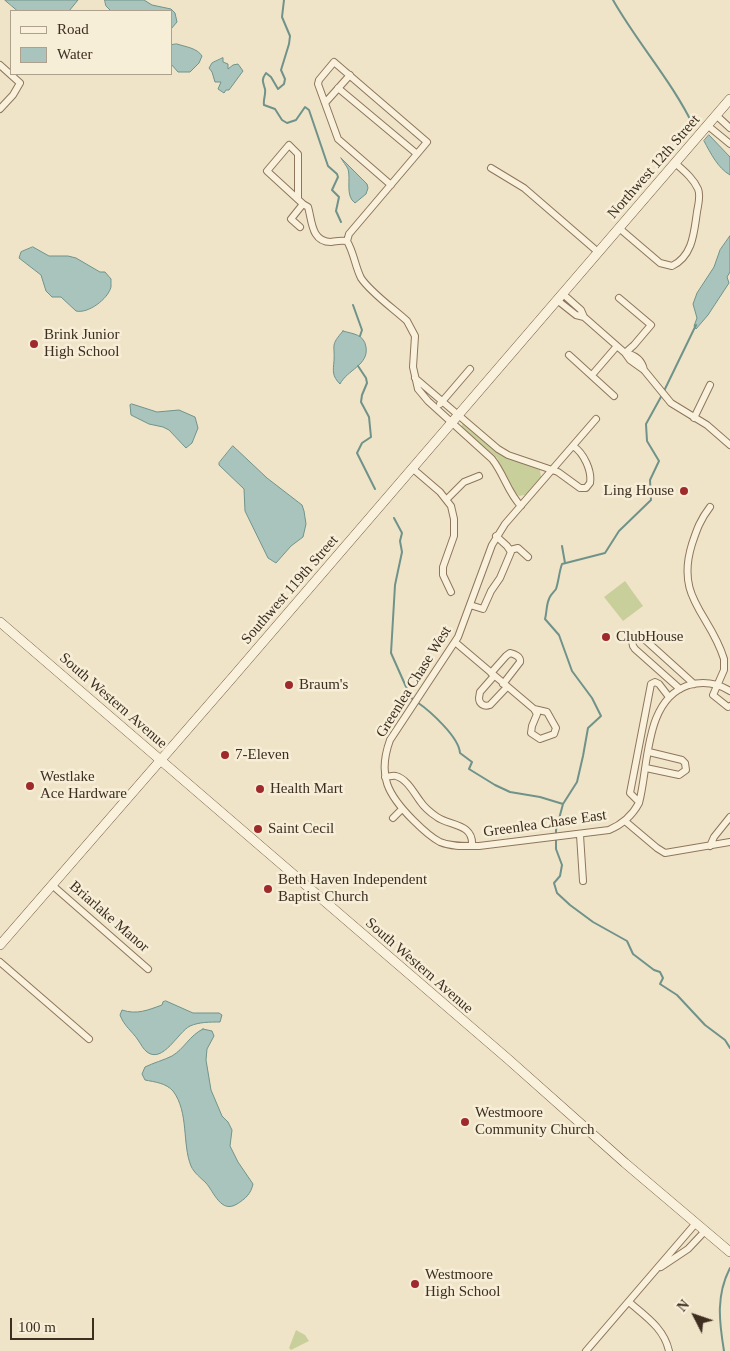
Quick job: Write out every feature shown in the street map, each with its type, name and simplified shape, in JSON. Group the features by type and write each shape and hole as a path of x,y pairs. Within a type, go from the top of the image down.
{"main road":[{"name":"Northwest 12th Street","path":"598,252 729,102"},
{"name":"Southwest 119th Street","path":"0,945 161,761 598,252"},
{"name":"South Western Avenue","path":"0,622 728,1250"}],"street":[{"path":"391,184 338,139 318,84 319,80 334,62 427,142 417,154 348,234 347,241 362,278 369,288 407,321 411,328 415,336 413,367 418,389 451,423 492,459 499,468 515,500 521,506"},
{"path":"0,64 10,74"},
{"path":"0,109 20,83 12,75"},
{"path":"325,104 350,75"},
{"path":"338,88 417,154"},
{"path":"716,115 730,128"},
{"path":"707,125 730,144"},
{"path":"300,227 290,218 301,201 298,154 290,145 266,172 301,201 308,207 312,228 317,236 329,242 337,240 347,241"},
{"path":"619,228 660,262 672,266 690,248 694,238 699,194 696,185 673,165"},
{"path":"491,168 524,188 598,252"},
{"path":"560,297 576,315 584,317 625,353 633,354 642,363 644,370 671,403 707,425 730,444"},
{"path":"619,298 651,325 625,353"},
{"path":"592,375 617,346"},
{"path":"569,355 614,396"},
{"path":"436,408 470,369"},
{"path":"415,378 501,452 553,470 564,475 580,488 586,488 591,480 590,475 580,451 573,446"},
{"path":"694,418 710,384"},
{"name":"Greenlea Chase West","path":"395,801 385,777 385,762 390,740 455,642 496,536 596,419"},
{"path":"412,468 440,492 450,506 454,519 454,536 443,567 443,575 452,592"},
{"path":"446,499 464,482 479,476"},
{"path":"710,506 699,521 689,554 686,572 691,594 724,658 724,670 713,694 728,707 730,706"},
{"path":"470,605 483,609 491,591 500,578 511,552 496,536"},
{"path":"510,550 518,548 528,557"},
{"path":"680,689 632,646 632,641 636,637 640,636 645,640 694,684"},
{"path":"455,642 534,709 537,714 531,732 540,739 554,734 556,728 547,712 534,709"},
{"path":"510,653 516,655 520,660 505,685 492,704 483,706 479,696 492,674 510,653"},
{"path":"639,802 630,793 651,684 655,682 659,684 669,697"},
{"name":"Greenlea Chase East","path":"395,801 423,830 436,840 450,844 472,846 564,837 609,830 625,821 633,813 639,802 658,712 669,697 680,689 694,684 718,684"},
{"path":"718,684 730,691"},
{"path":"646,768 679,775 686,770 682,760 649,752"},
{"name":"Greenlea Chase East","path":"385,777 394,775 400,778 436,816 444,821 458,824 467,831 472,839 472,846"},
{"path":"393,818 402,809"},
{"path":"710,846 714,836 730,817"},
{"path":"625,821 665,853 730,842"},
{"path":"580,835 583,881"},
{"name":"Briarlake Manor","path":"52,885 148,969"},
{"path":"0,962 89,1039"},
{"path":"586,1351 696,1222"},
{"path":"656,1270 688,1250 705,1231"},
{"path":"629,1302 659,1329 666,1340 669,1351"}],"green space":[{"path":"463,423 500,454 540,470 541,477 525,495 519,496 515,492 497,458 461,427"},
{"path":"625,581 643,606 623,621 604,597"},
{"path":"296,1330 305,1335 309,1341 291,1350 289,1348"}],"water":[{"path":"5,0 78,0 70,10 17,10"},
{"path":"105,0 144,0 152,5 172,10 110,10 106,6"},
{"path":"172,10 175,13 177,22 172,28"},
{"path":"177,44 194,49 202,56 199,63 190,72 178,72 172,65 172,45"},
{"path":"223,58 223,62 228,64 228,69 238,64 243,71 229,90 226,90 224,93 218,89 221,82 215,82 209,68 212,63"},
{"path":"709,135 730,157 730,175 718,165 704,141"},
{"path":"341,158 367,184 366,194 355,203 349,192 348,169"},
{"path":"730,236 730,272 727,277 729,283 708,315 696,329 694,326 697,318 693,304 697,293 714,267 720,250"},
{"path":"33,247 49,256 76,258 100,272 105,272 111,279 109,292 97,305 81,311 76,311 61,297 52,297 46,291 41,275 19,258 21,252"},
{"path":"343,331 363,339 366,353 361,363 340,384 334,373 334,345"},
{"path":"130,405 157,412 179,410 195,417 198,428 192,443 186,448 169,430 149,424 131,415"},
{"path":"233,446 267,478 302,505 306,524 303,537 291,546 276,563 268,558 245,511 244,489 219,465"},
{"path":"166,1001 193,1013 219,1013 222,1015 220,1022 201,1023 190,1026 164,1051 153,1055 144,1049 120,1015 122,1010 133,1012 152,1009"},
{"path":"203,1029 212,1031 214,1036 207,1049 206,1060 211,1090 222,1116 232,1130 230,1146 253,1184 247,1196 231,1206 218,1201 191,1166 181,1108 173,1091 164,1085 145,1080 142,1074 145,1067 172,1056"}],"waterway":[{"path":"284,0 282,17 290,36 281,70 285,79 284,84 278,89 271,77 266,73 263,79 265,91 264,105 275,109 282,120 287,123 296,120 305,107 309,110 328,166 338,177 332,190 339,197 336,211 341,222"},
{"path":"613,0 676,94 694,127"},
{"path":"353,305 362,330 360,336"},
{"path":"664,391 696,325"},
{"path":"358,366 367,383 361,402 369,417 371,437 362,443 357,453 375,489"},
{"path":"662,395 646,424 647,441 659,461 650,480 651,500 619,531 605,553 562,564 556,589 550,596 547,604 545,619 559,635 572,671 592,698 601,716 588,728 577,782 563,804 556,830 556,849 562,865 560,876 554,883 557,893 570,905 593,922 627,941 633,954 654,970 660,972 663,978 660,984 677,995 705,1025 725,1040 730,1048"},
{"path":"394,518 402,533 400,541 402,552 395,585 391,653 413,699"},
{"path":"562,546 565,563"},
{"path":"417,702 449,732 455,740 460,753 472,762 469,769 510,792 540,797 563,804"},
{"path":"724,1351 720,1308 722,1288 730,1268"}],"place":[{"name":"Brink Junior High School","path":"34,344"},
{"name":"Ling House","path":"684,491"},
{"name":"ClubHouse","path":"606,637"},
{"name":"Braum's","path":"289,685"},
{"name":"7-Eleven","path":"225,755"},
{"name":"Westlake Ace Hardware","path":"30,786"},
{"name":"Health Mart","path":"260,789"},
{"name":"Saint Cecil","path":"258,829"},
{"name":"Beth Haven Independent Baptist Church","path":"268,889"},
{"name":"Westmoore Community Church","path":"465,1122"},
{"name":"Westmoore High School","path":"415,1284"}]}
